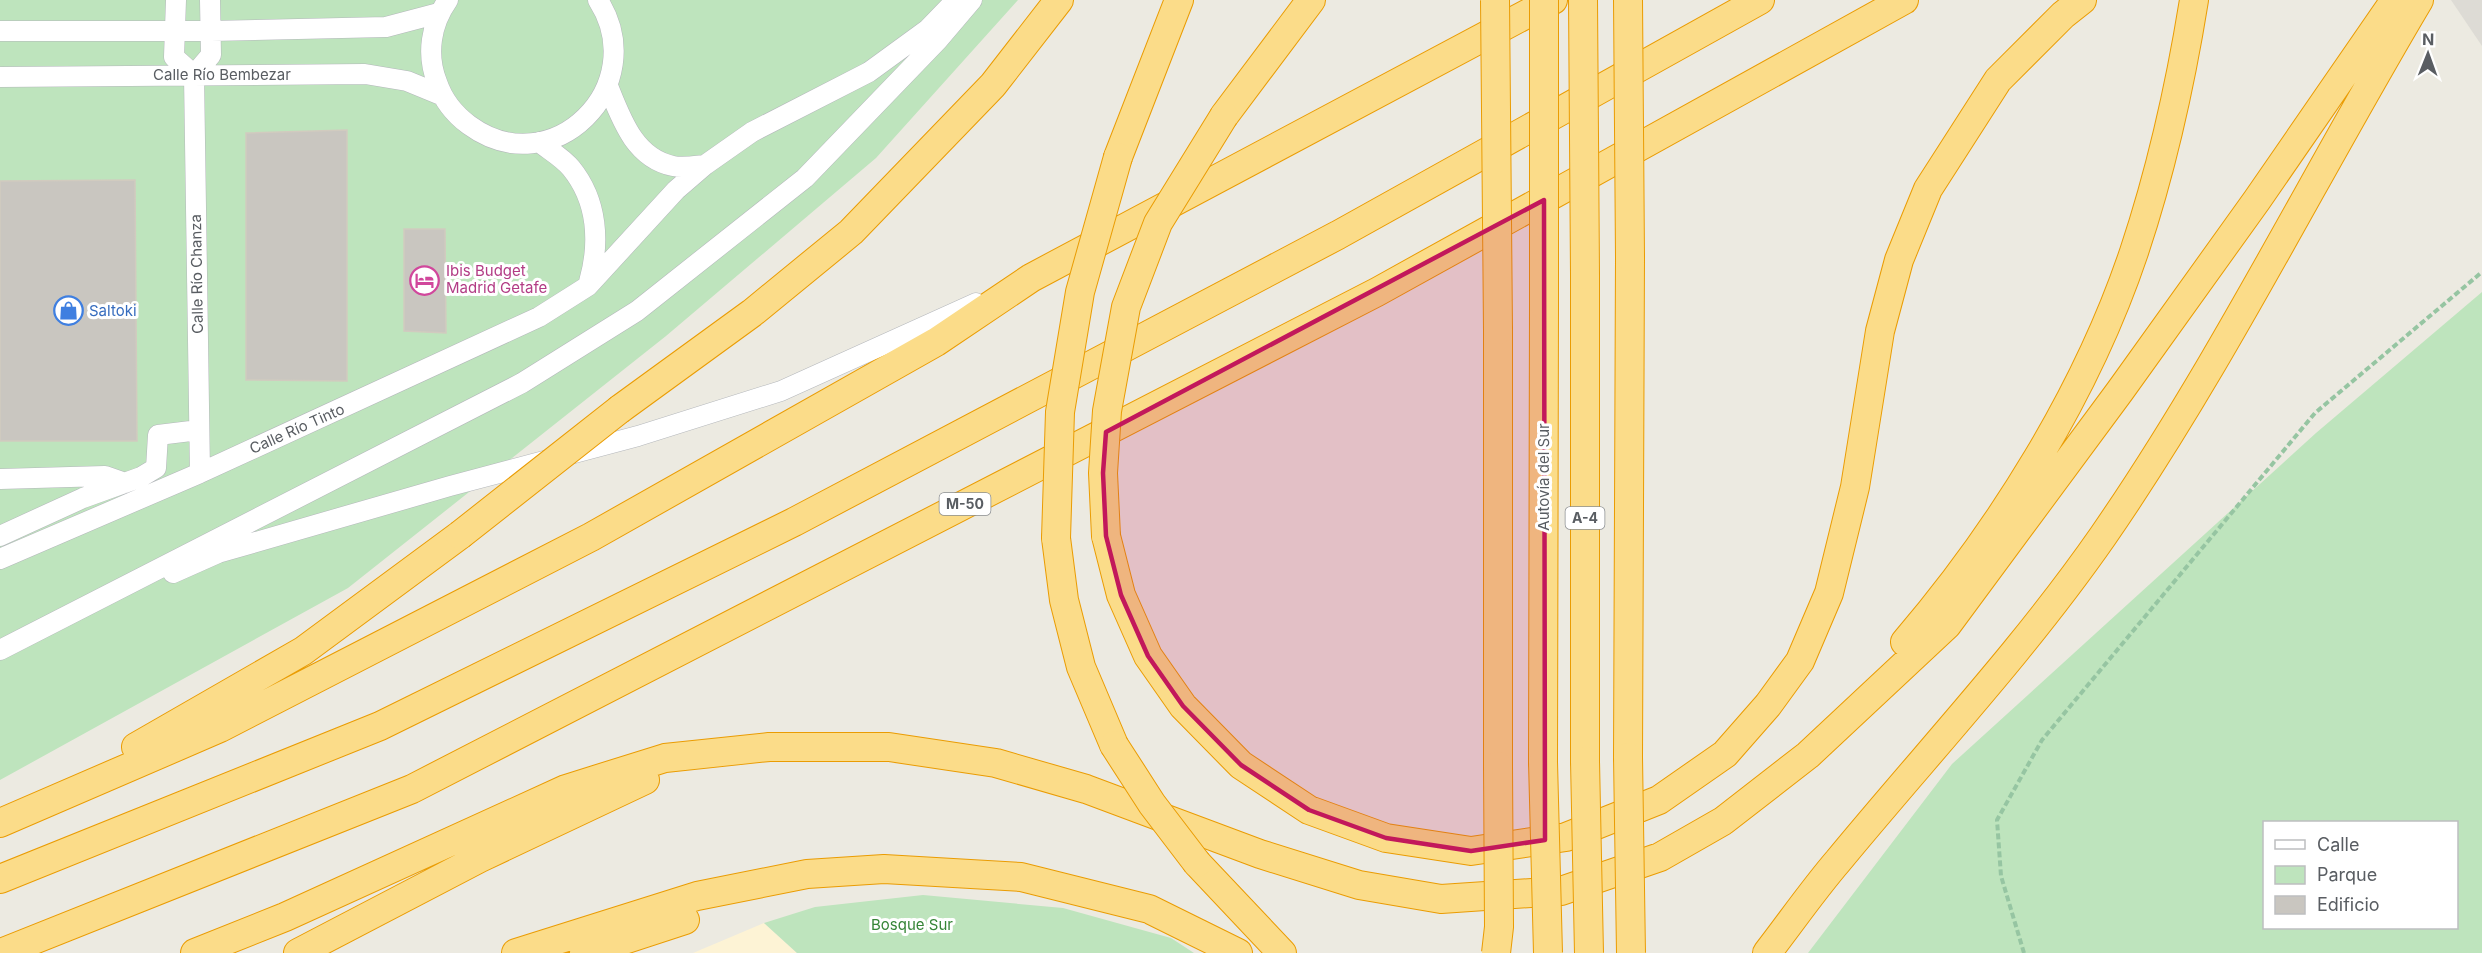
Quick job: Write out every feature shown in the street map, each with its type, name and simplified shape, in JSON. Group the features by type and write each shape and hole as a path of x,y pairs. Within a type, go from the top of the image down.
{"highway":[{"path":"0,814 140,745 303,651 460,535 620,409 753,314 850,232 993,85 1059,0"},
{"path":"1179,0 1118,158 1080,292 1060,412 1056,538 1064,600 1081,667 1114,745 1152,804 1197,863 1282,953"},
{"path":"1311,0 1224,116 1158,223 1126,307 1107,411 1103,473 1106,536 1121,595 1148,656 1183,706 1241,765 1309,810 1386,837 1471,851 1566,837 1659,800 1725,754 1768,705 1800,661 1829,593 1855,487 1880,331 1899,260 1928,189 1998,80 2063,15 2082,0"},
{"path":"1495,0 1499,927 1496,953"},
{"name":"Autovía del Sur","path":"1544,0 1543,762 1548,953"},
{"path":"0,823 220,728 591,537 936,342 1031,278 1553,0"},
{"name":"A-4","path":"1583,0 1585,761 1589,953"},
{"path":"1628,0 1630,257 1628,757 1631,953"},
{"path":"0,879 380,726 794,522 1338,235 1760,0"},
{"name":"M-50","path":"1,953 412,789 1377,291 1904,0"},
{"path":"1808,755 1930,613 2002,513 2062,414 2099,339 2133,253 2159,169 2180,87 2194,0"},
{"path":"195,953 285,917 566,789 665,758 769,747 889,747 996,763 1086,789 1260,854 1359,885 1441,898 1561,891 1660,857 1723,821 1808,755 1947,625 2258,200 2395,0"},
{"path":"1767,953 1836,863 2017,650 2102,536 2178,420 2254,292 2368,86 2419,0"},
{"path":"298,953 480,858 640,782 769,747"},
{"path":"516,953 697,896 807,874 884,869 1021,878 1149,909 1239,953"},
{"path":"584,953 699,916 884,869"}],"street":[{"path":"176,0 174,57 194,75 211,56 210,0"},
{"path":"444,6 431,41 432,70 441,95 458,117 480,134 511,143 539,142 562,135 580,124 597,106 608,86 614,63 614,38 606,13 598,0"},
{"name":"Calle Río Tinto","path":"0,559 200,473 539,318 588,286 676,190 705,165 752,132 869,72 928,29 956,0"},
{"path":"0,651 522,383 637,312 806,178 938,40 972,0"},
{"path":"0,31 211,31 386,27 444,6"},
{"name":"Calle Río Bembezar","path":"0,77 365,74 407,81 441,95"},
{"name":"Calle Río Chanza","path":"194,75 200,473"},
{"path":"608,86 625,127 645,154 673,166 705,165"},
{"path":"539,142 571,167 590,198 595,230 595,260 588,286"},
{"path":"0,651 218,553 450,486 638,436 781,391 1031,278"},
{"path":"0,536 156,468 158,435 199,430"},
{"path":"0,479 105,476 125,483"},
{"path":"83,498 92,519"}],"path":[{"path":"2024,953 2001,876 1997,820 2042,740 2315,413 2482,272"}],"highlighted area":[{"path":"1544,200 1545,840 1471,851 1386,838 1309,810 1241,765 1183,706 1148,656 1121,595 1106,536 1103,473 1106,432"}],"shaded area":[{"path":"2451,0 2482,0 2482,46"},
{"path":"764,923 797,953 693,953"}],"green space":[{"path":"0,0 1018,0 876,158 666,336 348,588 0,780"},
{"path":"2482,292 2482,953 1808,953 1952,764 2316,433"},
{"name":"Bosque Sur","path":"923,895 1063,908 1171,938 1194,953 797,953 764,923 815,907"}],"building":[{"path":"347,130 347,381 246,380 246,133"},
{"name":"Saltoki","path":"135,180 137,441 0,441 0,181"},
{"name":"Ibis Budget Madrid Getafe","path":"404,229 445,229 446,333 404,331"}],"place":[{"name":"Ibis Budget Madrid Getafe","path":"425,280"},
{"name":"Saltoki","path":"68,311"}]}
